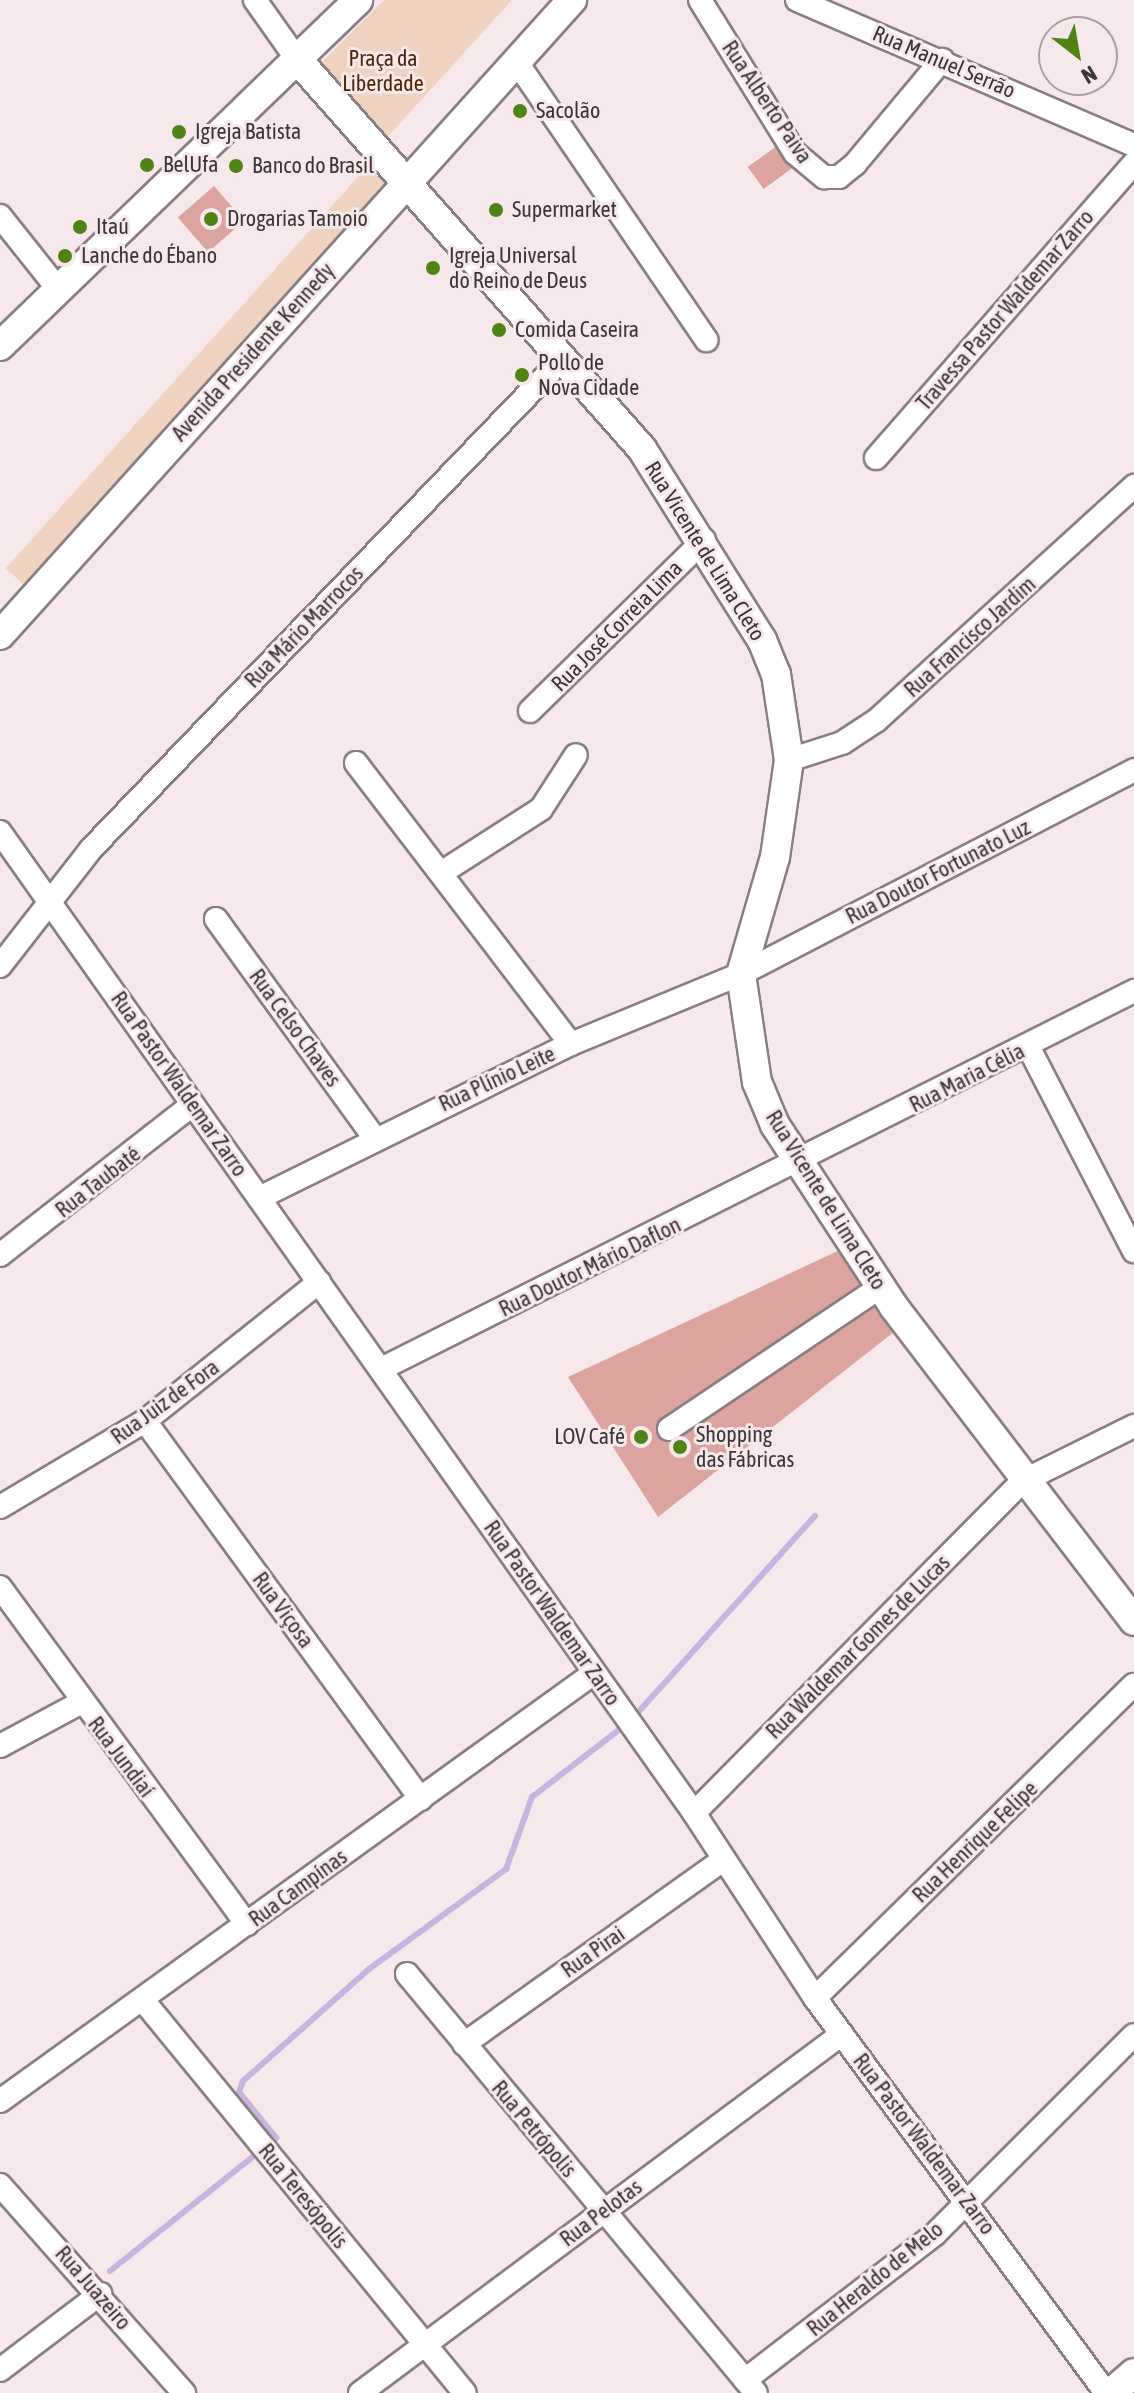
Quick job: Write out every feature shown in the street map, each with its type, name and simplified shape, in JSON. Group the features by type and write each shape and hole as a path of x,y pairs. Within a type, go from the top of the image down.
{"main road":[{"path":"0,346 358,0"},
{"name":"Avenida Presidente Kennedy","path":"0,635 402,185 572,0"},
{"name":"Rua Vicente de Lima Cleto","path":"296,58 402,185 563,358 642,449 704,540 776,674 789,760 775,857 741,974 757,1082 799,1165 880,1287 1021,1482 1134,1621"},
{"path":"1109,2393 1134,2373"}],"street":[{"path":"255,0 296,58"},
{"name":"Rua Alberto Paiva","path":"700,0 795,153 824,177 839,177 855,164 942,60"},
{"name":"Rua Manuel Serrão","path":"797,0 1134,145"},
{"path":"516,61 706,340"},
{"name":"Travessa Pastor Waldemar Zarro","path":"876,458 1134,163"},
{"path":"0,216 58,289"},
{"name":"Rua Mário Marrocos","path":"0,966 91,849 563,358"},
{"name":"Rua Francisco Jardim","path":"789,760 842,743 877,720 1134,486"},
{"name":"Rua José Correia Lima","path":"530,711 704,540"},
{"path":"441,873 541,809 576,755"},
{"path":"356,763 571,1044"},
{"name":"Rua Doutor Fortunato Luz","path":"741,974 1134,770"},
{"name":"Rua Pastor Waldemar Zarro","path":"0,832 694,1813 815,1998 1109,2393"},
{"name":"Rua Celso Chaves","path":"216,919 374,1137"},
{"name":"Rua Plínio Leite","path":"259,1198 374,1137 571,1044 741,974"},
{"name":"Rua Maria Célia","path":"799,1165 1134,991"},
{"path":"1028,1046 1134,1251"},
{"name":"Rua Taubaté","path":"0,1255 192,1105"},
{"name":"Rua Doutor Mário Daflon","path":"381,1369 799,1165"},
{"name":"Rua Juiz de Fora","path":"0,1507 145,1421 319,1282"},
{"path":"669,1429 880,1287"},
{"name":"Rua Viçosa","path":"145,1421 421,1799"},
{"name":"Rua Waldemar Gomes de Lucas","path":"694,1813 1021,1482 1134,1426"},
{"name":"Rua Jundiaí","path":"0,1587 80,1703 247,1924"},
{"name":"Rua Campínas","path":"0,2101 594,1673"},
{"name":"Rua Henrique Felipe","path":"815,1998 1134,1685"},
{"path":"0,1746 80,1703"},
{"name":"Rua Pirai","path":"464,2044 723,1860"},
{"name":"Rua Petrópolis","path":"407,1974 602,2212 751,2387"},
{"name":"Rua Teresópolis","path":"142,1999 465,2393"},
{"name":"Rua Pelotas","path":"360,2393 842,2034"},
{"name":"Rua Heraldo de Melo","path":"751,2387 968,2200 1134,2035"},
{"name":"Rua Juazeiro","path":"0,2185 100,2294 184,2393"},
{"path":"0,2370 100,2294"}],"green space":[{"name":"Praça da Liberdade","path":"384,0 512,0 382,143 314,70"},
{"path":"367,167 390,188 29,589 6,568"}],"building":[{"path":"781,143 797,165 764,189 748,167"},
{"name":"Drogarias Tamoio","path":"214,186 244,221 208,252 178,217"},
{"name":"Shopping das Fábricas","path":"842,1249 899,1328 658,1517 568,1377"}],"waterway":[{"path":"633,1718 815,1516"},
{"path":"110,2271 276,2138 239,2092 243,2081 369,1969 506,1869 532,1797 625,1725"}],"place":[{"name":"Sacolão","path":"520,111"},
{"name":"Igreja Batista","path":"179,132"},
{"name":"BelUfa","path":"147,165"},
{"name":"Banco do Brasil","path":"236,166"},
{"name":"Supermarket","path":"496,210"},
{"name":"Drogarias Tamoio","path":"211,219"},
{"name":"Itaú","path":"80,227"},
{"name":"Lanche do Ébano","path":"65,256"},
{"name":"Igreja Universal do Reino de Deus","path":"433,268"},
{"name":"Comida Caseira","path":"499,330"},
{"name":"Pollo de Nova Cidade","path":"522,375"},
{"name":"LOV Café","path":"641,1437"},
{"name":"Shopping das Fábricas","path":"680,1447"}]}
